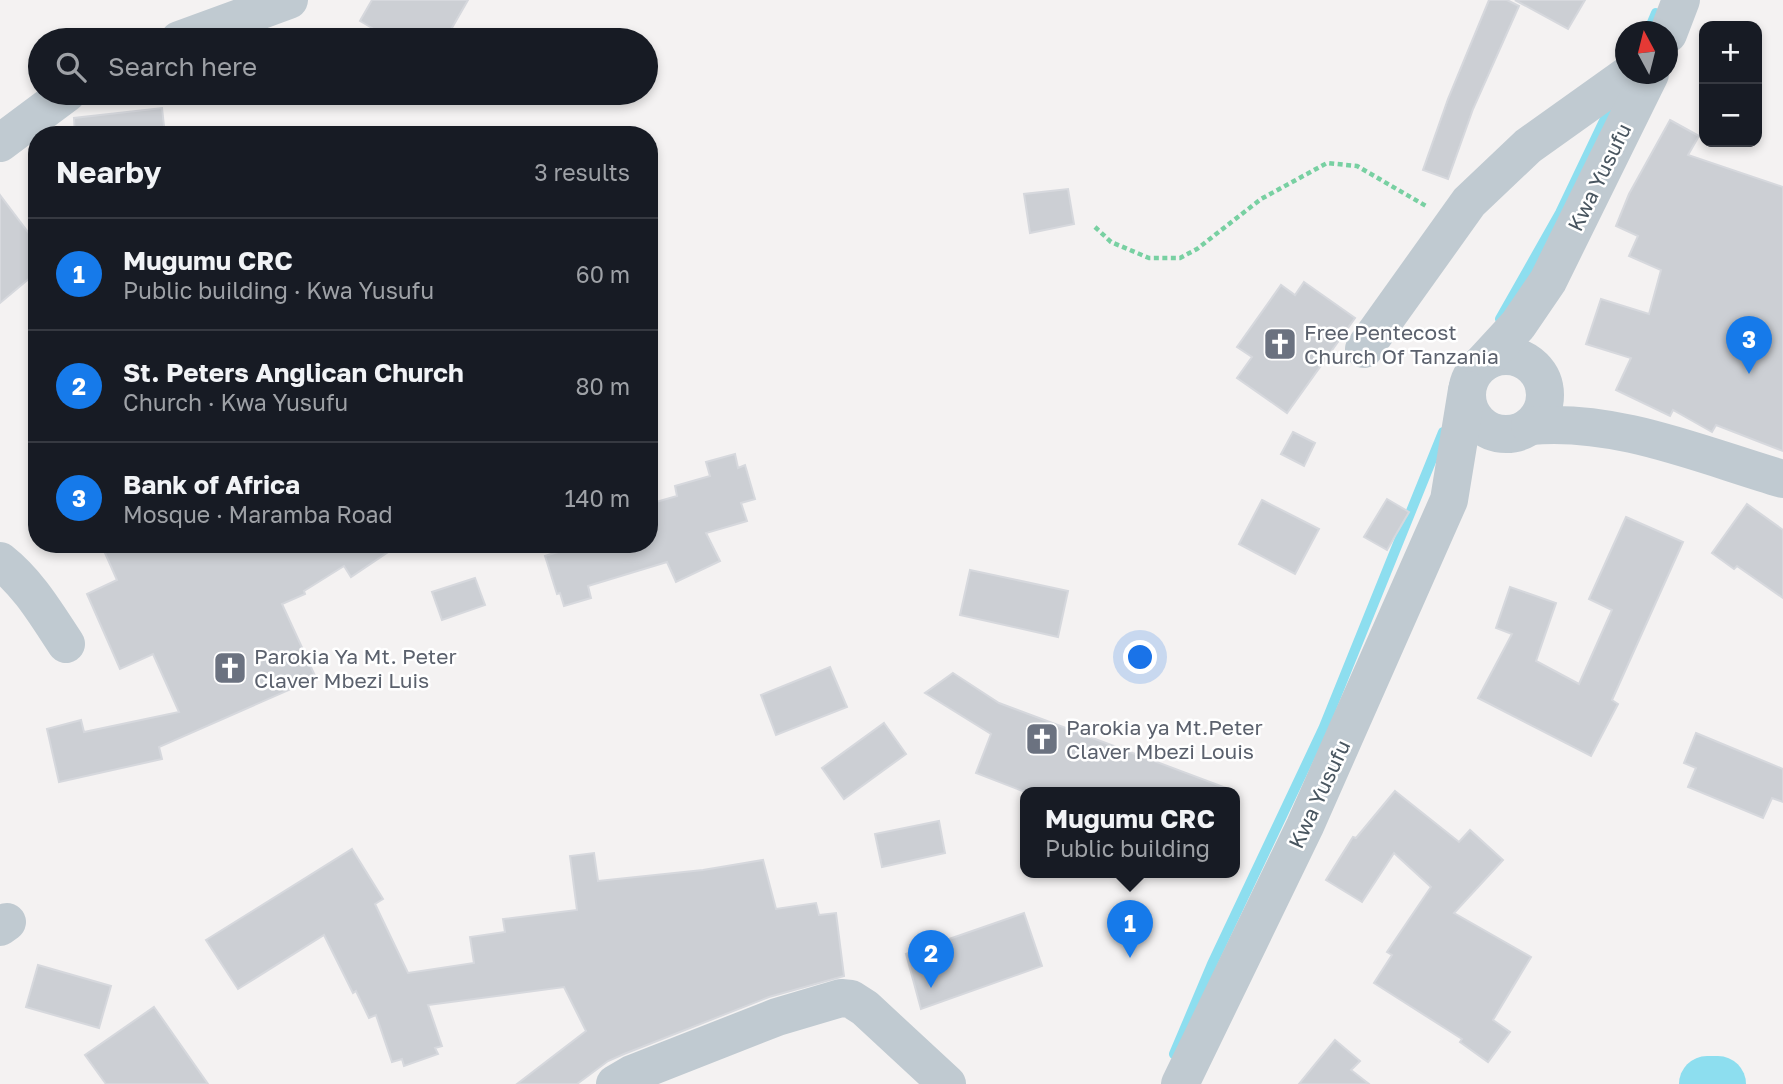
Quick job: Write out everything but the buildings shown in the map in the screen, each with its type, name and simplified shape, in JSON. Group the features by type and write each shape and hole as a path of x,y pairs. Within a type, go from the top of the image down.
{"street":[{"path":"212,28 289,0"},
{"path":"1673,21 1681,0"},
{"path":"1364,349 1469,202 1528,146 1615,84"},
{"name":"Kwa Yusufu","path":"1180,1084 1305,826 1449,500 1474,377 1518,325 1548,281 1645,84"},
{"path":"0,144 51,105"},
{"name":"Kwa Yusufu","path":"1449,500 1485,459 1540,415 1545,400 1541,378 1548,281"},
{"path":"1609,427 1541,378 1526,361 1511,356 1496,358 1474,377 1468,405 1480,424 1501,434 1588,424 1609,427 1783,480"},
{"path":"0,561 19,576 66,644"},
{"path":"615,1084 632,1074 776,1017 841,998 851,999 865,1009 947,1084"}],"path":[{"path":"1095,227 1111,242 1149,258 1180,258 1197,249 1261,199 1327,163 1357,166 1409,194 1453,225"}],"waterway":[{"path":"1653,21 1656,13"},
{"path":"1500,319 1560,213 1613,102"},
{"path":"1174,1054 1212,964 1323,729 1443,432"},
{"path":"1707,1084 1718,1084"}],"place":[{"name":"Free Pentecost Church Of Tanzania","path":"1280,344"},
{"name":"Bank of Africa","path":"1749,374"},
{"name":"Parokia Ya Mt. Peter Claver Mbezi Luis","path":"230,668"},
{"name":"Parokia ya Mt.Peter Claver Mbezi Louis","path":"1042,739"},
{"name":"Mugumu CRC","path":"1130,958"},
{"name":"St. Peters Anglican Church","path":"931,988"}]}
